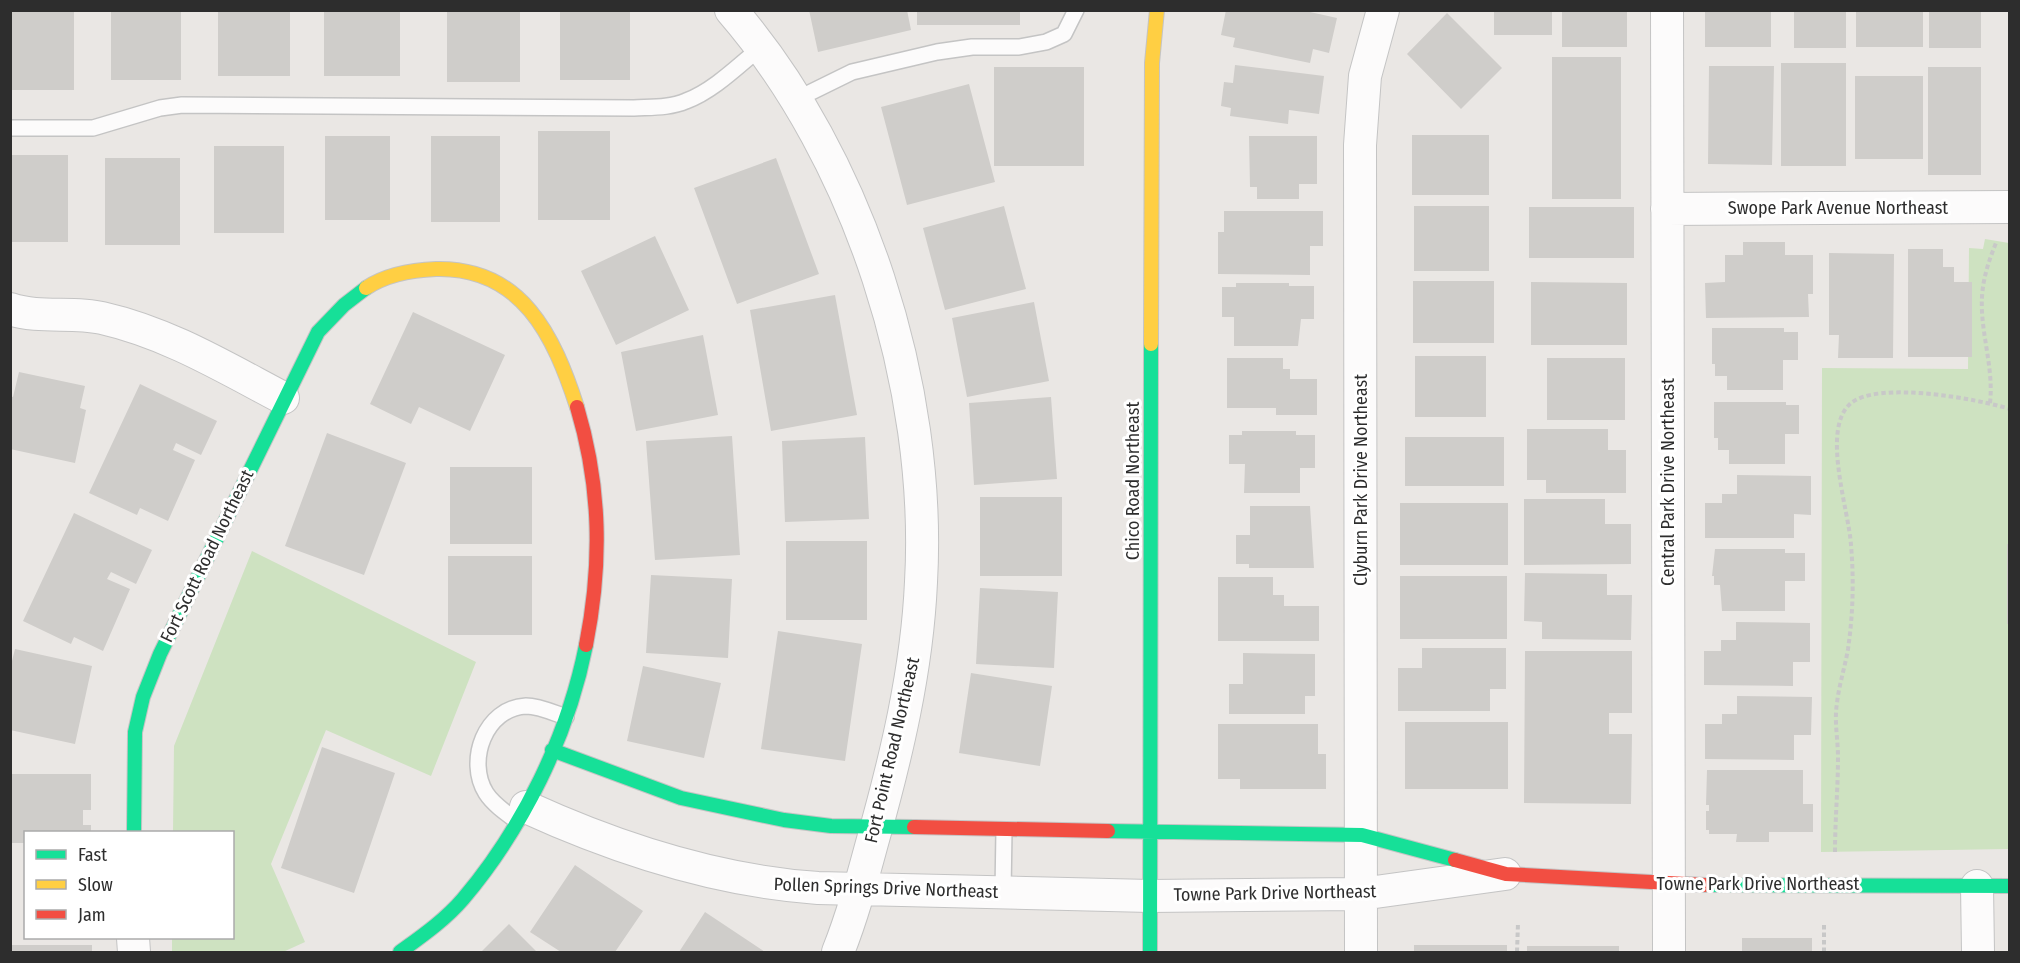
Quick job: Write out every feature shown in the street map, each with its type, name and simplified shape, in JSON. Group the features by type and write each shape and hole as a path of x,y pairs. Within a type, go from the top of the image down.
{"street":[{"name":"Fort Point Road Northeast","path":"731,10 808,119 844,190 873,262 895,334 918,463 922,521 918,627 904,717 859,891 838,952"},
{"name":"Chico Road Northeast","path":"1150,952 1152,63 1157,10"},
{"name":"Clyburn Park Drive Northeast","path":"1361,952 1360,145 1365,76 1383,10"},
{"name":"Central Park Drive Northeast","path":"1667,10 1669,952"},
{"name":"Swope Park Avenue Northeast","path":"1667,209 2010,207"},
{"name":"Fort Scott Road Northeast","path":"134,831 135,732 143,697 160,654 283,398 318,332 345,302 365,286 403,272 421,268 462,270 505,285 533,311 557,348 581,420 597,500 597,566 592,619 566,717 521,814 462,899 436,925 400,952"},
{"path":"10,309 24,314 95,317 137,326 183,345 283,398"},
{"path":"552,750 681,798 831,826 1150,832"},
{"name":"Pollen Springs Drive Northeast","path":"521,814 703,870 767,885 859,891 1150,896"},
{"name":"Towne Park Drive Northeast","path":"1150,832 1362,835 1506,874 1669,885 2010,886"},
{"name":"Towne Park Drive Northeast","path":"1150,896 1361,894 1506,874"},
{"path":"1977,886 1978,952"}],"lane":[{"path":"795,100 852,72 937,52 972,47 1019,47 1046,42 1064,34 1073,21 1076,10"},
{"path":"10,128 93,128 160,108 182,105 634,108 668,105 686,101 697,95 760,48"},
{"path":"521,814 485,792 478,770 479,749 485,732 509,710 526,706 566,717"},
{"path":"1003,892 1004,830"}],"path":[{"path":"1990,403 1991,382 1982,296 1989,260 1996,243"},
{"path":"1835,853 1838,758 1835,721 1848,648 1852,603 1849,523 1837,453 1838,428 1843,414 1851,403 1877,395 1923,393 1970,398 2010,410"},
{"path":"1517,952 1518,923"},
{"path":"1824,924 1824,952"}],"green space":[{"path":"1985,239 2009,243 2009,849 1821,852 1822,368 1968,369 1969,248 1983,249"},
{"path":"252,551 476,662 431,776 326,730 271,864 305,942 283,952 172,952 172,939 234,939 234,831 173,831 174,746"}],"building":[{"path":"10,10 74,10 74,90 10,90"},
{"path":"111,10 181,10 181,80 111,80"},
{"path":"218,10 290,10 290,76 218,76"},
{"path":"324,10 400,10 400,76 324,76"},
{"path":"447,10 520,10 520,82 447,82"},
{"path":"560,10 630,10 630,80 560,80"},
{"path":"809,10 907,10 911,30 818,52"},
{"path":"917,10 1020,10 1020,25 917,25"},
{"path":"1226,10 1301,10 1337,18 1329,53 1313,49 1310,63 1233,47 1235,38 1221,35"},
{"path":"1494,10 1552,10 1552,35 1494,35"},
{"path":"1562,10 1627,10 1627,47 1562,47"},
{"path":"1705,10 1771,10 1771,47 1705,47"},
{"path":"1794,10 1846,10 1846,48 1794,48"},
{"path":"1856,10 1923,10 1923,47 1856,47"},
{"path":"1929,10 1981,10 1981,48 1929,48"},
{"path":"1447,13 1502,68 1461,109 1407,54"},
{"path":"1552,57 1621,57 1621,199 1552,199"},
{"path":"1781,63 1846,63 1846,166 1781,166"},
{"path":"1235,65 1324,76 1319,114 1289,110 1288,124 1230,116 1231,108 1221,106 1224,82 1233,83"},
{"path":"1709,66 1774,66 1772,165 1708,164"},
{"path":"994,67 1084,67 1084,166 994,166"},
{"path":"1928,67 1981,67 1981,175 1928,175"},
{"path":"1855,76 1923,76 1923,159 1855,159"},
{"path":"969,84 995,182 907,205 881,107"},
{"path":"538,131 610,131 610,220 538,220"},
{"path":"1412,135 1489,135 1489,195 1412,195"},
{"path":"325,136 390,136 390,220 325,220"},
{"path":"431,136 500,136 500,222 431,222"},
{"path":"1249,136 1317,136 1317,184 1299,184 1299,199 1257,199 1257,187 1250,187"},
{"path":"214,146 284,146 284,233 214,233"},
{"path":"10,155 68,155 68,242 10,242"},
{"path":"105,158 180,158 180,245 105,245"},
{"path":"776,158 819,274 737,304 694,188"},
{"path":"1004,206 1026,289 945,310 923,228"},
{"path":"1414,206 1489,206 1489,271 1414,271"},
{"path":"1529,207 1634,207 1634,258 1529,258"},
{"path":"1224,211 1323,211 1323,246 1310,246 1310,275 1218,274 1218,232 1224,232"},
{"path":"655,236 689,310 616,345 581,271"},
{"path":"1743,242 1785,242 1785,255 1813,255 1813,294 1808,294 1809,317 1706,318 1705,283 1725,282 1725,255 1743,255"},
{"path":"1908,249 1943,249 1943,267 1954,267 1954,282 1972,282 1972,357 1908,357"},
{"path":"1829,253 1894,254 1893,358 1838,358 1839,335 1829,335"},
{"path":"1413,281 1494,281 1494,343 1413,343"},
{"path":"1531,282 1627,283 1627,345 1531,345"},
{"path":"1236,283 1289,283 1289,286 1314,286 1314,319 1301,319 1298,346 1234,346 1234,317 1222,317 1222,287 1236,287"},
{"path":"835,295 857,415 771,431 750,310"},
{"path":"1034,302 1049,381 967,397 952,318"},
{"path":"413,312 505,355 470,431 419,407 411,424 370,404"},
{"path":"1712,328 1784,328 1784,332 1798,332 1798,360 1783,360 1783,390 1727,390 1727,376 1715,376 1715,364 1712,364"},
{"path":"703,335 718,415 636,431 621,352"},
{"path":"1415,356 1486,356 1486,417 1415,417"},
{"path":"1227,358 1283,358 1283,369 1290,369 1290,379 1317,379 1317,415 1276,415 1276,408 1227,408"},
{"path":"1547,358 1625,358 1625,420 1547,420"},
{"path":"19,372 85,386 80,408 86,410 75,463 10,449 10,396 13,397"},
{"path":"140,384 217,421 201,455 176,443 173,450 195,460 168,521 140,508 137,515 89,493"},
{"path":"1051,397 1057,479 974,485 969,403"},
{"path":"1714,402 1786,402 1786,405 1799,405 1799,434 1785,434 1785,464 1729,464 1729,450 1718,450 1718,438 1714,438"},
{"path":"1527,429 1608,429 1608,450 1626,450 1626,493 1546,493 1546,480 1527,480"},
{"path":"1242,431 1296,431 1296,435 1315,435 1315,468 1300,468 1300,493 1244,493 1245,464 1229,464 1229,435 1242,435"},
{"path":"327,433 406,463 364,575 285,546"},
{"path":"732,436 740,555 655,560 646,441"},
{"path":"865,437 869,519 785,522 782,441"},
{"path":"1405,437 1504,437 1504,486 1405,486"},
{"path":"450,467 532,467 532,544 450,544"},
{"path":"1737,475 1811,476 1811,515 1794,514 1794,538 1705,538 1705,503 1722,503 1722,494 1737,494"},
{"path":"980,497 1062,497 1062,576 980,576"},
{"path":"1524,499 1605,499 1605,524 1631,524 1631,564 1524,565"},
{"path":"1400,503 1508,503 1508,565 1400,565"},
{"path":"1250,506 1310,506 1314,568 1249,568 1249,564 1236,564 1236,535 1250,535"},
{"path":"74,513 152,550 136,584 111,572 107,579 130,589 103,651 74,637 71,644 23,621"},
{"path":"786,541 867,541 867,620 786,620"},
{"path":"2007,544 2010,544 2010,624 2007,624"},
{"path":"1715,549 1785,549 1785,553 1805,553 1805,581 1785,581 1785,611 1722,611 1720,585 1714,585 1714,576 1712,576"},
{"path":"448,556 532,556 532,635 448,635"},
{"path":"1525,573 1607,574 1607,595 1632,595 1631,640 1542,639 1542,622 1524,621"},
{"path":"651,575 732,579 728,658 646,653"},
{"path":"1400,576 1507,576 1507,639 1400,639"},
{"path":"1218,577 1273,577 1273,595 1284,595 1284,606 1319,606 1319,641 1218,641"},
{"path":"980,588 1058,592 1054,668 976,664"},
{"path":"1736,622 1810,623 1810,662 1793,662 1793,686 1704,685 1704,651 1721,651 1721,640 1736,640"},
{"path":"778,631 862,644 845,761 761,749"},
{"path":"1422,648 1506,648 1506,689 1490,689 1490,711 1398,711 1398,668 1422,668"},
{"path":"15,649 92,666 75,744 10,730 10,669"},
{"path":"1525,651 1632,651 1632,713 1609,713 1609,734 1632,734 1631,804 1524,803"},
{"path":"1243,653 1315,654 1315,696 1305,696 1305,714 1229,714 1229,684 1243,684"},
{"path":"643,666 721,683 704,758 627,741"},
{"path":"971,673 1052,686 1040,766 959,753"},
{"path":"1737,696 1812,697 1811,735 1794,735 1794,760 1705,759 1705,724 1722,724 1722,714 1737,714"},
{"path":"1405,722 1508,722 1508,789 1405,789"},
{"path":"1218,724 1318,724 1318,754 1326,754 1326,789 1240,789 1240,779 1218,779"},
{"path":"322,747 395,773 354,893 281,868"},
{"path":"1707,770 1803,770 1803,804 1813,804 1813,832 1769,832 1769,842 1736,842 1737,834 1709,834 1709,830 1706,830 1706,811 1709,811 1709,805 1706,805"},
{"path":"10,774 91,774 91,810 83,810 83,825 91,825 91,831 24,831 24,843 10,843"},
{"path":"575,865 643,911 615,952 561,952 530,932"},
{"path":"705,912 765,952 679,952"},
{"path":"509,924 537,952 481,952"},
{"path":"1742,938 1812,938 1812,952 1742,952"},
{"path":"10,945 92,945 92,952 10,952"},
{"path":"1414,945 1507,945 1507,952 1414,952"},
{"path":"1527,946 1619,946 1619,952 1527,952"}],"traffic: fast":[{"path":"134,831 135,732 143,697 160,654 318,332 344,305 366,288"},
{"path":"1150,952 1151,344"},
{"path":"400,952 456,907 485,871 524,811 555,747 568,713 586,645"},
{"path":"552,750 681,798 784,820 831,826 914,827"},
{"path":"1108,831 1362,835 1455,860"},
{"path":"1705,885 2010,886"}],"traffic: slow":[{"path":"1151,344 1152,63 1157,10"},
{"path":"366,288 391,276 436,269 466,271 491,280 512,293 530,311 545,332 557,355 577,407"}],"traffic: jam":[{"path":"577,407 585,437 595,496 597,555 586,645"},
{"path":"914,827 1108,831"},
{"path":"1455,860 1506,874 1705,885"}]}
